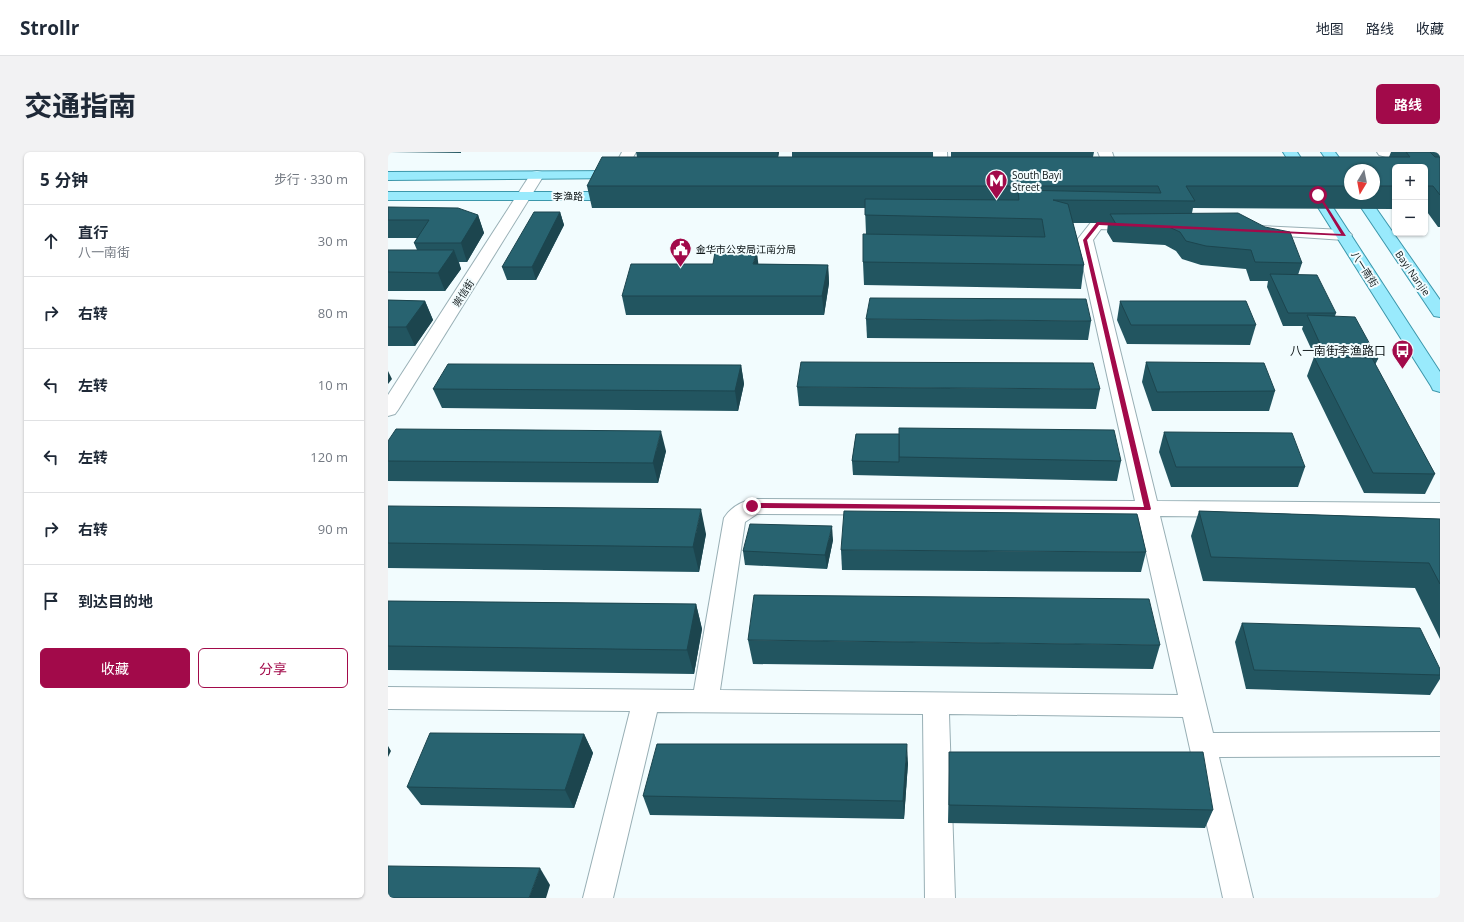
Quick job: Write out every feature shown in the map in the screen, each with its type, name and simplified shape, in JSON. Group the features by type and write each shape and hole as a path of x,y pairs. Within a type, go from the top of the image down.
{"main road":[{"name":"八一南街","path":"1290,152 1305,176 1340,189 1344,236 1440,386"},
{"name":"Bayi Nanjie","path":"1328,152 1340,189 1440,312"},
{"name":"李渔路","path":"388,176 633,175"},
{"path":"925,175 957,175"},
{"path":"1097,176 1129,176"},
{"path":"1289,176 1324,176 1340,189"},
{"name":"李渔路","path":"388,196 636,196"}],"street":[{"path":"617,175 629,152"},
{"path":"940,152 941,175"},
{"path":"1105,152 1113,176"},
{"path":"1384,152 1410,160 1440,160"},
{"name":"崇信街","path":"388,410 538,175"},
{"path":"1153,226 1097,224 1085,240 1238,898"},
{"path":"1241,231 1344,236"},
{"path":"704,701 736,518 752,506 1440,511"},
{"path":"388,698 1194,706"},
{"path":"598,898 646,701"},
{"path":"936,704 940,898"},
{"path":"1202,745 1440,744"}],"building":[{"path":"1406,152 1430,152 1435,157 1440,157 1440,195 1433,186 1428,186 1428,164 1392,164 1392,186 1380,186 1380,164 1344,164 1344,186 1186,186 1195,201 1053,200 1068,204 1084,265 863,262 863,234 1045,237 1042,219 865,215 865,199 1019,200 1018,190 1161,193 1158,186 587,186 602,157 1410,157"},
{"path":"388,207 458,208 478,215 461,243 414,243 429,220 388,220"},
{"path":"534,212 560,212 532,267 502,267"},
{"path":"1238,213 1265,227 1290,232 1302,263 1255,262 1251,250 1206,246 1186,241 1180,232 1169,227 1116,224 1110,214"},
{"path":"388,250 454,250 438,273 388,272"},
{"path":"715,252 757,252 753,264 828,265 822,296 622,296 631,264 713,264"},
{"path":"1270,274 1317,275 1336,313 1288,313"},
{"path":"870,298 1086,299 1091,321 866,319"},
{"path":"388,300 425,301 406,327 388,327"},
{"path":"1120,301 1246,301 1256,325 1131,325"},
{"path":"1307,315 1355,317 1378,359 1326,357"},
{"path":"1314,357 1372,358 1435,474 1373,473"},
{"path":"801,362 1093,363 1100,389 797,387"},
{"path":"1146,362 1264,363 1275,391 1157,392"},
{"path":"448,364 741,365 735,391 433,389"},
{"path":"899,428 1114,430 1121,461 899,457"},
{"path":"396,429 661,431 653,463 388,461 388,441"},
{"path":"1164,432 1292,433 1305,467 1176,467"},
{"path":"856,434 899,434 899,462 852,461"},
{"path":"388,506 701,509 693,547 388,543"},
{"path":"844,511 1137,514 1146,552 841,550"},
{"path":"1199,511 1440,519 1440,584 1429,563 1211,557"},
{"path":"750,524 832,526 825,555 743,551"},
{"path":"754,595 1149,599 1160,645 748,640"},
{"path":"388,601 696,604 687,650 388,646"},
{"path":"1242,623 1420,628 1440,669 1440,675 1254,670"},
{"path":"430,733 584,734 565,790 407,787"},
{"path":"657,744 907,744 903,801 643,796"},
{"path":"949,752 1203,752 1213,810 949,805"},
{"path":"388,866 540,868 529,898 388,898"}],"place":[{"name":"South Bayi Street","path":"996,200"},
{"name":"金华市公安局江南分局","path":"681,268"},
{"name":"八一南街李渔路口","path":"1402,370"}],"route":[{"path":"752,506 1148,509 1085,240 1097,224 1344,236 1318,195"}]}
